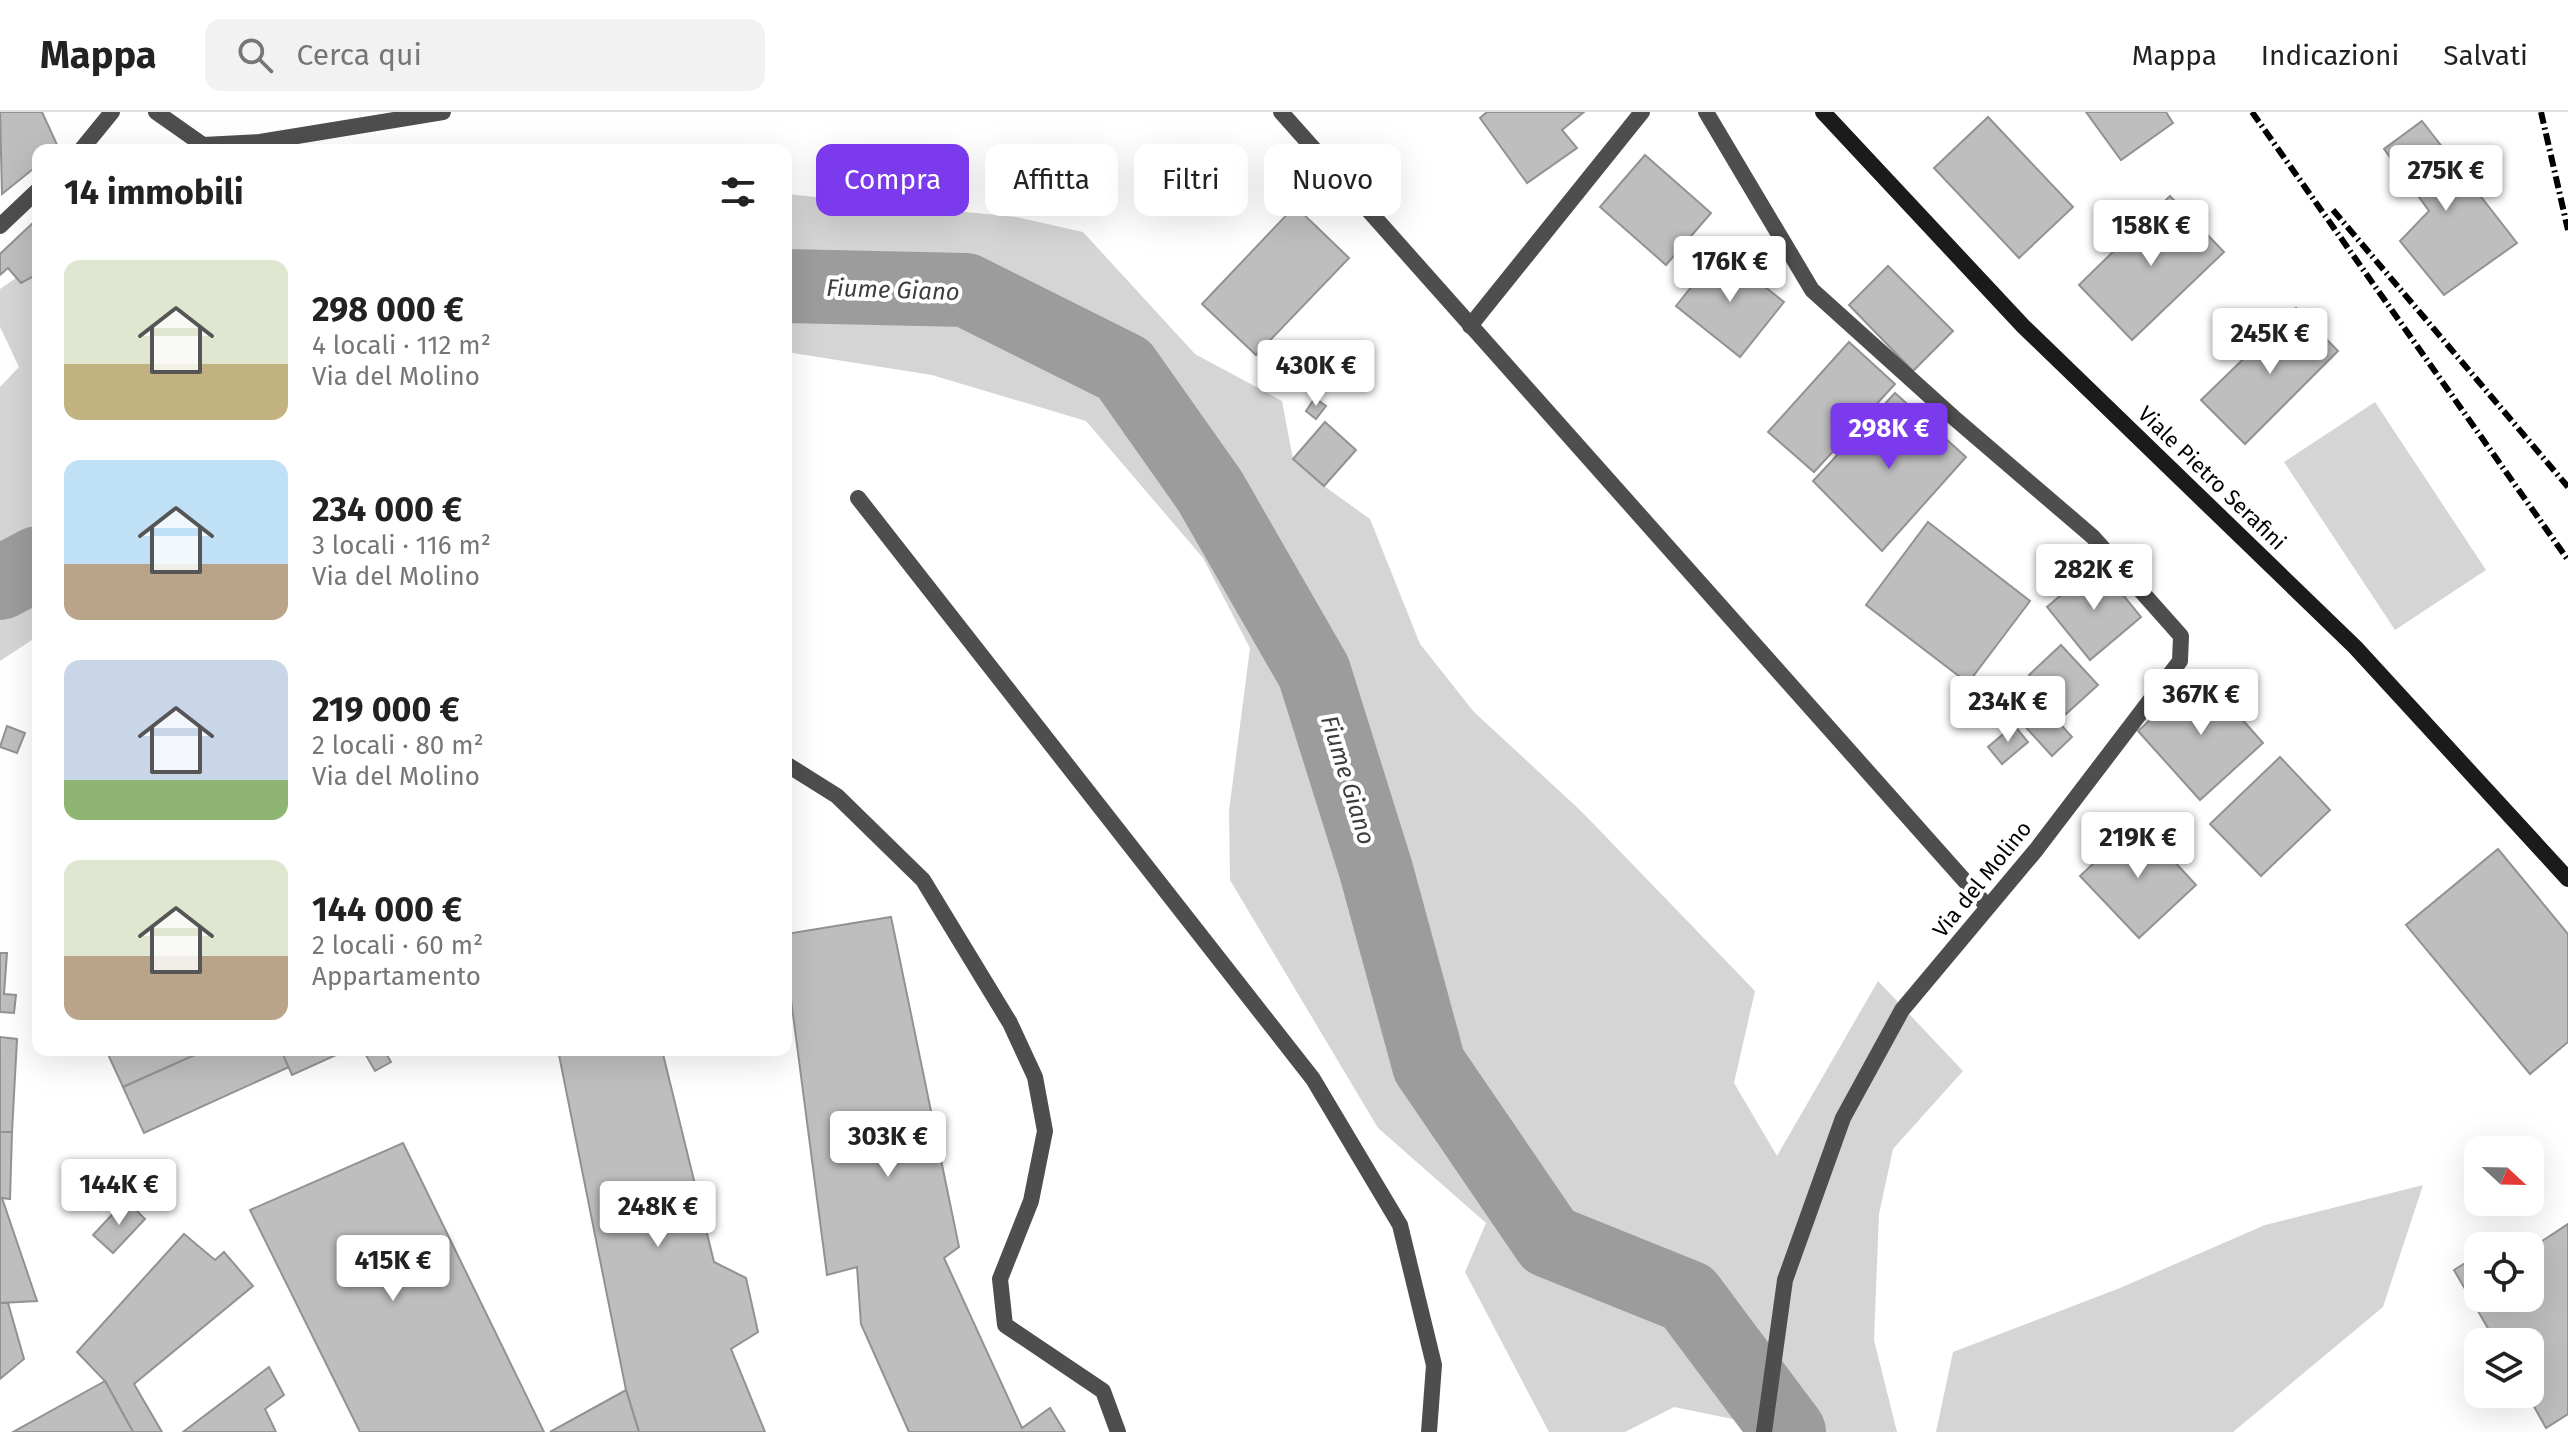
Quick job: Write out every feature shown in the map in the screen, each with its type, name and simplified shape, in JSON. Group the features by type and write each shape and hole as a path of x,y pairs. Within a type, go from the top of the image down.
{"street":[{"path":"86,144 112,112"},
{"path":"156,112 202,144"},
{"path":"222,144 260,142 443,112"},
{"path":"1281,112 1988,907"},
{"path":"1470,326 1642,112"},
{"name":"Via del Molino","path":"1706,112 1812,290 2093,537 2181,636 2180,661 2036,850 1902,1010 1843,1118 1785,1280 1764,1432"},
{"name":"Viale Pietro Serafini","path":"1823,112 2023,326 2355,647 2568,879"},
{"path":"0,226 32,196"},
{"path":"858,498 1313,1079 1400,1225 1434,1365 1429,1432"},
{"path":"792,768 837,796 923,880 1010,1023 1035,1077 1045,1131 1031,1201 1000,1279 1005,1325 1103,1391 1118,1432"}],"shaded area":[{"path":"792,195 816,197 816,216 969,216 969,212 1016,217 1083,232 1195,354 1282,401 1293,459 1370,519 1420,644 1474,712 1581,811 1755,991 1734,1083 1777,1156 1878,981 1963,1071 1893,1149 1879,1214 1874,1340 1897,1432 1751,1432 1742,1421 1674,1407 1625,1432 1549,1432 1465,1272 1486,1223 1378,1128 1230,880 1229,811 1250,648 1203,558 1086,421 932,375 792,353"},
{"path":"32,267 32,640 0,661 0,387 19,367 0,327 0,289"},
{"path":"2375,402 2486,570 2395,630 2284,462"},
{"path":"2423,1185 2383,1307 2233,1432 1936,1432 1953,1352 2120,1288 2265,1225"}],"building":[{"path":"0,112 42,112 57,144 32,144 32,170 2,194"},
{"path":"1487,112 1584,112 1562,130 1577,148 1527,183 1480,118"},
{"path":"2086,112 2166,112 2173,123 2121,160"},
{"path":"1988,117 2073,207 2019,258 1934,168"},
{"path":"2422,121 2517,243 2444,295 2400,241 2429,211 2384,149"},
{"path":"1645,155 1711,213 1666,265 1600,207"},
{"path":"2170,196 2224,252 2132,340 2079,285"},
{"path":"1286,216 1305,216 1349,258 1256,355 1202,304"},
{"path":"32,224 32,277 21,283 8,268 0,275 0,254"},
{"path":"1720,251 1784,302 1740,357 1676,306"},
{"path":"1888,266 1953,331 1913,371 1849,305"},
{"path":"2296,308 2338,351 2245,444 2201,400"},
{"path":"1849,342 1895,384 1814,472 1768,432"},
{"path":"1895,393 1966,457 1882,551 1813,481"},
{"path":"1315,398 1326,406 1316,419 1306,411"},
{"path":"1325,422 1356,450 1324,486 1293,459"},
{"path":"1928,522 2030,601 1968,683 1866,605"},
{"path":"2098,564 2141,617 2090,660 2047,607"},
{"path":"2061,645 2098,685 2066,714 2029,675"},
{"path":"2201,673 2263,743 2200,800 2138,731"},
{"path":"2022,682 2072,737 2052,756 2002,701"},
{"path":"2014,725 2028,742 2002,764 1988,747"},
{"path":"7,726 25,733 17,753 0,747"},
{"path":"2280,757 2330,810 2261,876 2210,824"},
{"path":"2138,822 2196,885 2139,938 2080,876"},
{"path":"2498,849 2568,934 2568,1042 2530,1074 2406,925"},
{"path":"891,917 959,1247 944,1258 1022,1428 1050,1408 1065,1432 909,1432 861,1324 857,1267 827,1275 792,1007 792,933"},
{"path":"0,953 7,953 4,994 16,995 14,1013 0,1012"},
{"path":"0,1037 17,1039 12,1132 0,1132"},
{"path":"109,1056 193,1056 123,1087"},
{"path":"193,1056 284,1056 289,1067 144,1133 123,1087"},
{"path":"284,1056 334,1056 292,1075"},
{"path":"366,1056 388,1056 391,1062 375,1071"},
{"path":"559,1056 663,1056 714,1262 746,1278 758,1332 731,1349 765,1432 639,1432 626,1390"},
{"path":"0,1132 12,1132 10,1199 2,1198 37,1301 0,1303"},
{"path":"403,1143 544,1432 360,1432 250,1210"},
{"path":"126,1200 145,1219 113,1253 93,1235"},
{"path":"2568,1224 2568,1414 2546,1428 2535,1408 2544,1408 2544,1328 2488,1328 2478,1312 2544,1312 2544,1240"},
{"path":"184,1234 215,1260 224,1252 253,1286 134,1384 162,1432 133,1432 105,1381 77,1352"},
{"path":"2464,1264 2464,1287 2454,1270"},
{"path":"0,1303 8,1303 24,1359 0,1379"},
{"path":"269,1367 284,1395 265,1409 276,1432 183,1432"},
{"path":"105,1381 133,1432 13,1432"},
{"path":"626,1390 639,1432 550,1432"}],"waterway":[{"name":"Fiume Giano","path":"792,286 966,290 1124,369 1210,491 1314,672 1376,870 1429,1065 1549,1241 1688,1297 1789,1432"},
{"name":"Fiume Giano","path":"0,583 32,566"}],"railway":[{"path":"2252,112 2568,560"},
{"path":"2541,112 2568,230"},
{"path":"2333,210 2568,487"}]}
